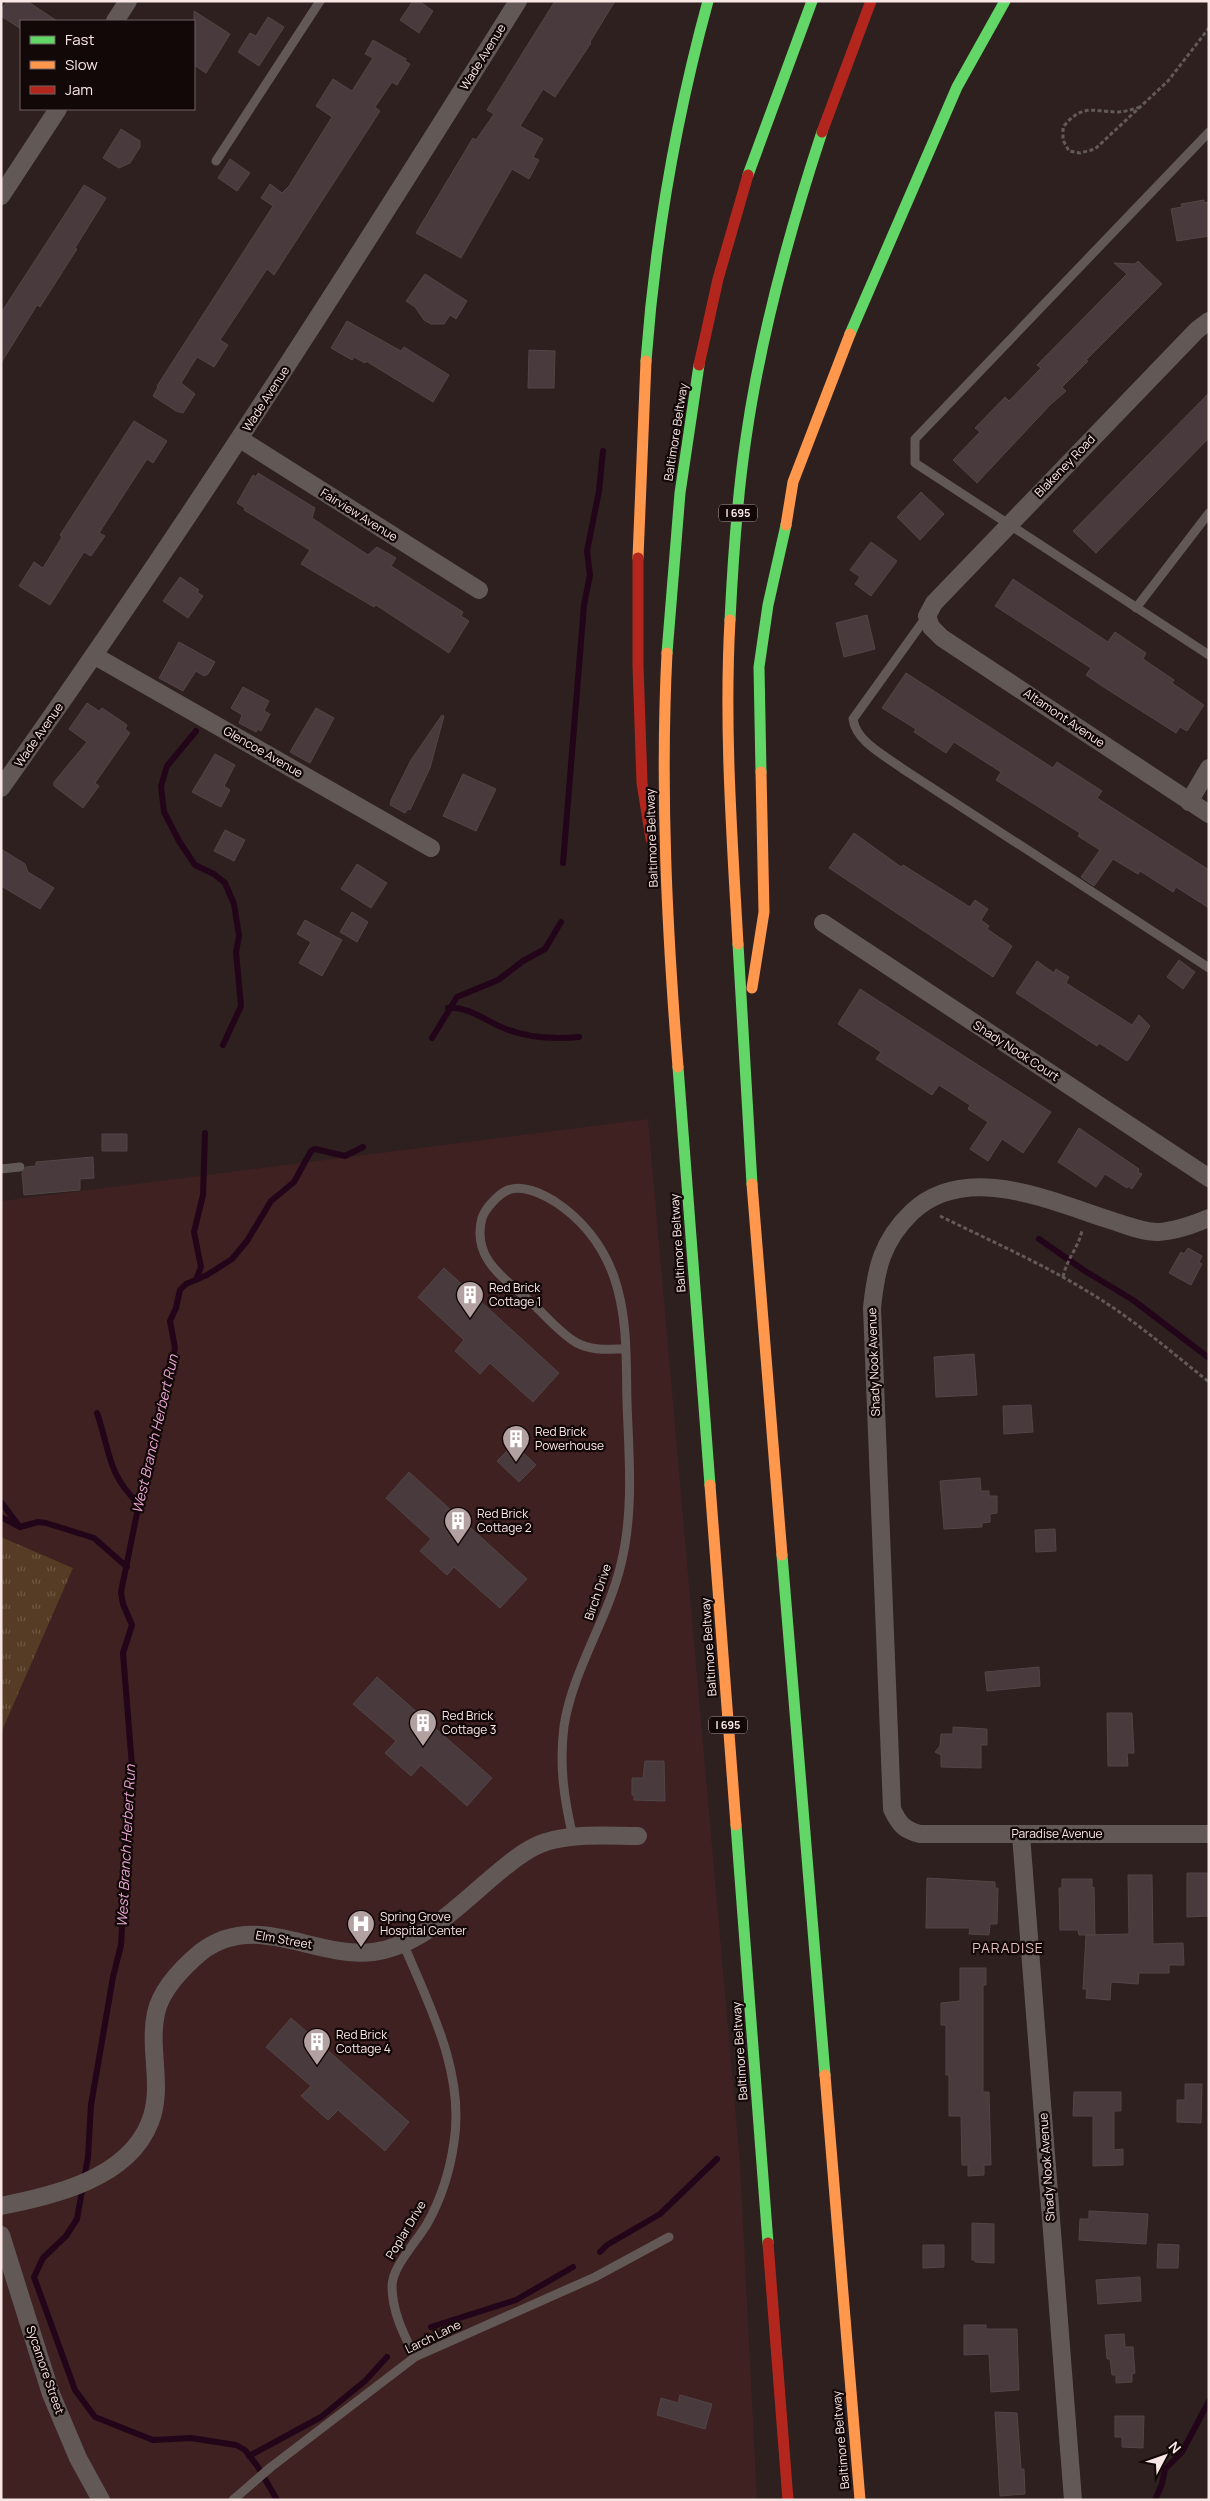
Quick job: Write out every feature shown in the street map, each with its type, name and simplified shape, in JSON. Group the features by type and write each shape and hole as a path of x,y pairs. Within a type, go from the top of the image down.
{"highway":[{"path":"669,950 642,783 638,558 643,402 650,309 668,185 686,83 708,1"},
{"name":"Baltimore Beltway","path":"788,2500 669,950 664,785 666,664 673,558 688,432 709,319 739,201 774,97 812,1"},
{"name":"Baltimore Beltway","path":"860,2500 752,1187 729,774 728,657 734,546 746,438 766,330 794,218 829,110 871,1"},
{"path":"743,1043 764,912 759,667 768,605 782,546 793,482 855,321 950,105 1005,1"}],"street":[{"path":"115,20 128,1"},
{"name":"Wade Avenue","path":"1,788 95,656 240,439 518,1"},
{"path":"1,196 57,110"},
{"name":"Blakeney Road","path":"927,616 934,603 1008,525 1197,330 1209,321"},
{"name":"Fairview Avenue","path":"240,439 479,590"},
{"name":"Altamont Avenue","path":"927,616 931,627 942,638 1209,814"},
{"name":"Glencoe Avenue","path":"95,656 431,848"},
{"path":"1189,802 1209,768"},
{"name":"Shady Nook Court","path":"823,923 1209,1178"},
{"name":"Shady Nook Avenue","path":"905,1830 897,1821 892,1809 872,1308 875,1273 887,1244 904,1220 920,1206 936,1195 964,1188 998,1188 1030,1194 1136,1229 1157,1232 1182,1229 1209,1218"},
{"name":"Paradise Avenue","path":"905,1830 920,1834 1209,1834"},
{"name":"Shady Nook Avenue","path":"1021,1835 1073,2500"},
{"name":"Elm Street","path":"1,2206 69,2188 98,2175 123,2159 138,2142 150,2122 156,2083 156,2012 167,1989 184,1968 202,1951 226,1940 249,1934 273,1936 341,1952 373,1952 402,1943 447,1915 516,1859 544,1842 573,1837 638,1836"},
{"name":"Sycamore Street","path":"1,2235 51,2394 95,2498"}],"lane":[{"path":"216,161 320,1"},
{"path":"1209,132 915,439 915,463 1209,655"},
{"path":"1136,608 1209,513"},
{"path":"927,616 853,719 854,728 861,738 903,769 1209,968"},
{"path":"1,1169 20,1167"},
{"name":"Birch Drive","path":"573,1837 563,1796 560,1759 565,1723 572,1693 609,1603 621,1564 627,1533 630,1488 625,1349 622,1303 613,1274 599,1246 584,1225 563,1207 544,1195 524,1188 508,1190 484,1212 480,1228 480,1245 490,1265 578,1343 599,1350 625,1349"},
{"name":"Poplar Drive","path":"402,1943 436,2022 451,2068 456,2105 454,2141 439,2199 426,2225 399,2265 391,2284 393,2304 400,2327 414,2357"},
{"name":"Larch Lane","path":"232,2500 271,2467 414,2357 595,2277 669,2237"}],"path":[{"path":"1140,107 1117,112 1083,110 1070,118 1063,127 1063,140 1070,151 1080,153 1094,149 1140,107 1168,81 1209,28"},
{"path":"920,1206 1063,1277 1103,1301 1143,1329 1209,1382"},
{"path":"1063,1277 1071,1252 1080,1241 1083,1211"}],"shaded area":[{"name":"Spring Grove Hospital Center","path":"648,1119 740,2163 757,2500 1,2500 1,1733 73,1568 1,1537 1,1201"}],"green space":[{"path":"1,1537 73,1568 1,1733"}],"building":[{"path":"7,1 27,1 56,20 20,20 20,28 1,16 1,10"},
{"path":"413,1 419,1 433,11 419,33 400,20"},
{"path":"555,1 615,1 591,43 555,97 543,89 520,126 543,139 533,157 539,160 529,179 512,169 461,258 416,233 473,138 476,140 494,114 487,110"},
{"path":"194,11 230,34 206,73 195,66"},
{"path":"268,17 284,27 259,66 238,52 250,33 256,36"},
{"path":"373,40 406,59 405,61 410,64 397,85 392,82 375,107 380,111 274,275 267,269 220,340 228,345 214,367 197,357 181,383 195,394 183,413 176,411 153,396 157,386 273,206 261,198 270,184 282,193 289,186 332,117 316,106 333,79 352,91 373,58 365,54"},
{"path":"121,129 140,141 140,147 130,163 119,168 103,158"},
{"path":"230,159 250,173 237,191 218,178"},
{"path":"84,185 106,198 75,248 77,249 40,307 37,305 1,363 1,313"},
{"path":"1204,200 1204,203 1209,202 1209,236 1177,241 1171,209 1182,207 1181,204"},
{"path":"1138,261 1162,284 1086,360 1088,361 1062,387 1066,391 1051,404 977,483 953,460 980,432 975,428 1005,397 1009,401 1041,368 1037,365 1127,274 1114,263 1135,264"},
{"path":"425,274 467,301 456,319 450,315 444,324 431,324 424,320 415,307 406,301"},
{"path":"347,321 401,351 404,347 449,375 433,402 366,361 365,363 354,357 352,360 331,348"},
{"path":"529,350 555,351 554,388 528,388"},
{"path":"1209,393 1209,438 1096,553 1073,531"},
{"path":"134,421 167,441 153,463 147,459 99,533 105,536 91,556 84,552 50,605 19,586 34,562 43,568 62,537 60,535"},
{"path":"258,473 315,508 312,518 368,555 377,547 396,558 391,566 463,612 461,616 469,621 449,653 376,605 374,607 301,564 310,550 244,510 245,508 237,503 253,475 256,477"},
{"path":"921,492 944,514 920,540 897,517"},
{"path":"871,542 897,561 871,596 855,584 860,577 850,570"},
{"path":"180,577 199,590 197,592 203,596 188,618 163,601"},
{"path":"1013,579 1108,642 1115,632 1146,653 1143,659 1174,680 1172,683 1204,705 1187,731 1180,727 1176,733 1102,686 1086,675 1091,668 995,606"},
{"path":"867,615 875,649 844,657 836,623"},
{"path":"179,642 215,662 208,674 204,676 196,671 183,691 159,678"},
{"path":"906,673 1053,768 1057,762 1102,791 1097,798 1209,870 1209,908 1176,887 1173,892 1140,871 1138,874 1113,859 1094,886 1081,877 1100,850 1078,836 1080,833 996,780 1001,772 954,742 946,753 914,732 916,729 882,708"},
{"path":"243,687 269,701 264,711 270,714 261,731 258,729 256,732 239,723 242,715 231,708"},
{"path":"87,703 99,711 102,708 117,718 127,725 125,729 130,733 95,783 99,786 83,808 54,786 54,782 87,742 69,729"},
{"path":"316,708 334,718 310,763 290,752"},
{"path":"442,715 444,716 430,768 410,810 408,809 405,813 390,805 391,800 411,760"},
{"path":"215,754 235,765 224,786 230,790 221,807 192,792"},
{"path":"463,774 496,789 476,831 443,816"},
{"path":"225,830 245,840 234,861 214,851"},
{"path":"854,833 901,867 903,865 970,907 975,900 988,909 981,920 989,926 987,929 1012,946 993,977 829,868"},
{"path":"1,849 25,864 28,872 54,888 40,909 1,886"},
{"path":"357,864 387,883 371,908 341,889"},
{"path":"352,912 368,922 357,942 340,932"},
{"path":"305,920 342,940 322,976 299,963 311,942 297,934"},
{"path":"1179,960 1195,972 1183,989 1167,977"},
{"path":"1037,961 1054,973 1056,969 1069,977 1066,983 1132,1025 1139,1015 1150,1026 1127,1061 1099,1043 1097,1046 1016,993"},
{"path":"860,989 1051,1112 1023,1153 1002,1139 988,1161 970,1149 988,1122 968,1109 970,1105 939,1085 932,1095 876,1059 881,1052 838,1024"},
{"path":"1079,1128 1139,1169 1138,1172 1142,1174 1132,1189 1128,1186 1127,1188 1105,1174 1096,1187 1058,1162"},
{"path":"102,1134 127,1134 127,1151 102,1151"},
{"path":"93,1157 94,1178 80,1179 80,1190 24,1195 22,1173 26,1167 36,1166 36,1162"},
{"path":"1188,1248 1202,1256 1199,1262 1202,1264 1191,1285 1169,1273 1181,1252 1184,1254"},
{"name":"Red Brick Cottage 1","path":"444,1268 559,1373 533,1402 490,1363 480,1374 455,1351 464,1340 418,1297"},
{"path":"974,1354 977,1395 936,1397 934,1357"},
{"path":"1031,1405 1033,1432 1004,1434 1003,1406"},
{"name":"Red Brick Powerhouse","path":"514,1444 536,1465 519,1482 497,1461"},
{"name":"Red Brick Cottage 2","path":"409,1472 527,1579 500,1608 454,1567 447,1575 420,1551 431,1539 386,1498"},
{"path":"980,1478 981,1491 989,1491 989,1496 997,1496 997,1513 990,1514 990,1522 982,1523 982,1527 944,1529 940,1481"},
{"path":"1055,1529 1056,1551 1036,1552 1035,1530"},
{"path":"1039,1667 1040,1686 987,1691 985,1672"},
{"name":"Red Brick Cottage 3","path":"377,1677 492,1778 467,1806 421,1765 411,1776 385,1753 396,1741 353,1704"},
{"path":"1107,1713 1132,1713 1134,1753 1127,1753 1128,1766 1108,1766"},
{"path":"953,1727 987,1729 987,1745 981,1745 981,1768 941,1767 941,1755 935,1752 940,1746 941,1734 953,1734"},
{"path":"645,1761 664,1761 665,1801 634,1800 634,1795 632,1795 632,1778 643,1778"},
{"path":"1187,1873 1209,1873 1209,1916 1187,1917"},
{"path":"1128,1875 1152,1875 1153,1944 1183,1943 1184,1965 1169,1965 1169,1973 1139,1973 1138,1984 1111,1982 1110,2000 1086,1998 1087,1989 1083,1989 1086,1935 1129,1934"},
{"path":"927,1878 995,1882 995,1888 998,1888 997,1924 990,1924 989,1935 969,1934 970,1928 926,1928"},
{"path":"1062,1879 1092,1879 1092,1888 1094,1887 1095,1935 1079,1935 1078,1930 1060,1930 1059,1888 1062,1888"},
{"path":"960,1968 986,1968 986,1985 983,1985 983,2092 989,2092 991,2165 984,2165 984,2175 968,2176 968,2165 962,2165 961,2116 949,2116 949,2075 946,2075 946,2025 941,2025 941,2003 960,2001"},
{"name":"Red Brick Cottage 4","path":"291,2018 409,2122 385,2151 338,2110 328,2120 301,2096 311,2086 266,2047"},
{"path":"1185,2084 1202,2084 1201,2123 1177,2122 1177,2100 1185,2100"},
{"path":"1074,2092 1121,2092 1121,2111 1114,2111 1114,2150 1123,2149 1123,2165 1093,2166 1093,2116 1073,2116"},
{"path":"1089,2211 1148,2214 1146,2244 1079,2240 1080,2219 1089,2219"},
{"path":"972,2223 994,2224 994,2263 975,2262 975,2260 972,2260"},
{"path":"1158,2244 1179,2245 1178,2268 1157,2268"},
{"path":"923,2245 944,2245 944,2267 923,2268"},
{"path":"1140,2277 1141,2301 1098,2304 1096,2280"},
{"path":"964,2325 986,2325 986,2329 1017,2329 1019,2390 991,2392 989,2354 964,2355"},
{"path":"1124,2334 1125,2347 1133,2347 1135,2373 1132,2374 1132,2382 1116,2383 1116,2375 1112,2375 1110,2359 1107,2359 1105,2335"},
{"path":"680,2395 712,2404 705,2429 657,2415 661,2398 678,2403"},
{"path":"995,2412 1017,2413 1021,2469 1024,2469 1025,2494 1000,2496"},
{"path":"1115,2416 1144,2416 1143,2448 1122,2447 1122,2437 1115,2437"}],"waterway":[{"path":"563,863 584,605 590,575 587,551 599,491 603,451"},
{"path":"196,731 167,766 161,786 164,812 179,841 195,865 214,874 225,883 234,904 239,936 236,952 241,1006 223,1045"},
{"path":"432,1038 457,997 498,980 523,961 545,949 561,922"},
{"path":"448,1008 464,1009 514,1032 532,1036 551,1038 579,1037"},
{"path":"196,1280 201,1267 194,1232 203,1195 205,1133"},
{"name":"West Branch Herbert Run","path":"277,2500 258,2467 245,2450 236,2445 191,2438 153,2440 95,2417 75,2390 34,2277 43,2258 66,2236 77,2219 88,2157 91,2105 113,1977 121,1945 125,1830 133,1779 123,1653 132,1625 123,1604 121,1592 149,1454 175,1348 170,1321 176,1308 180,1290 186,1284 207,1275 232,1259 247,1241 271,1201 294,1182 311,1151 315,1149 345,1156 363,1147"},
{"path":"1039,1239 1085,1271 1133,1300 1209,1358"},
{"path":"97,1413 115,1472 120,1482 138,1503"},
{"path":"1,1502 20,1527"},
{"path":"1,1517 20,1527 38,1522 46,1523 94,1538 127,1567"},
{"path":"600,2252 607,2245 660,2214 717,2159"},
{"path":"431,2327 516,2300 573,2267"},
{"path":"249,2456 321,2417 365,2381 387,2357"},
{"path":"1155,2500 1162,2484 1165,2469 1182,2452 1209,2401"}],"traffic: fast":[{"path":"646,361 655,270 668,179 686,89 708,1"},
{"path":"748,175 812,1"},
{"path":"850,334 957,87 1005,1"},
{"path":"730,620 738,506 752,399 787,245 822,132"},
{"path":"667,653 680,493 699,365"},
{"path":"761,772 759,667 768,605 786,525"},
{"path":"738,944 752,1184"},
{"path":"678,1067 710,1485"},
{"path":"782,1555 825,2075"},
{"path":"736,1825 768,2243"}],"traffic: slow":[{"path":"786,525 793,482 850,334"},
{"path":"638,558 646,361"},
{"path":"730,620 728,742 738,944"},
{"path":"667,653 664,756 666,860 678,1067"},
{"path":"752,988 764,912 761,772"},
{"path":"752,1184 782,1555"},
{"path":"710,1485 736,1825"},
{"path":"825,2075 860,2500"}],"traffic: jam":[{"path":"822,132 871,1"},
{"path":"699,365 718,279 748,175"},
{"path":"638,558 638,665 642,783 651,839"},
{"path":"768,2243 788,2500"}],"place":[{"name":"Red Brick Cottage 1","path":"470,1319"},
{"name":"Red Brick Powerhouse","path":"516,1463"},
{"name":"Red Brick Cottage 2","path":"458,1545"},
{"name":"Red Brick Cottage 3","path":"423,1747"},
{"name":"Spring Grove Hospital Center","path":"361,1948"},
{"name":"Red Brick Cottage 4","path":"317,2066"}],"district":[{"name":"PARADISE","path":"1008,1948"}]}
